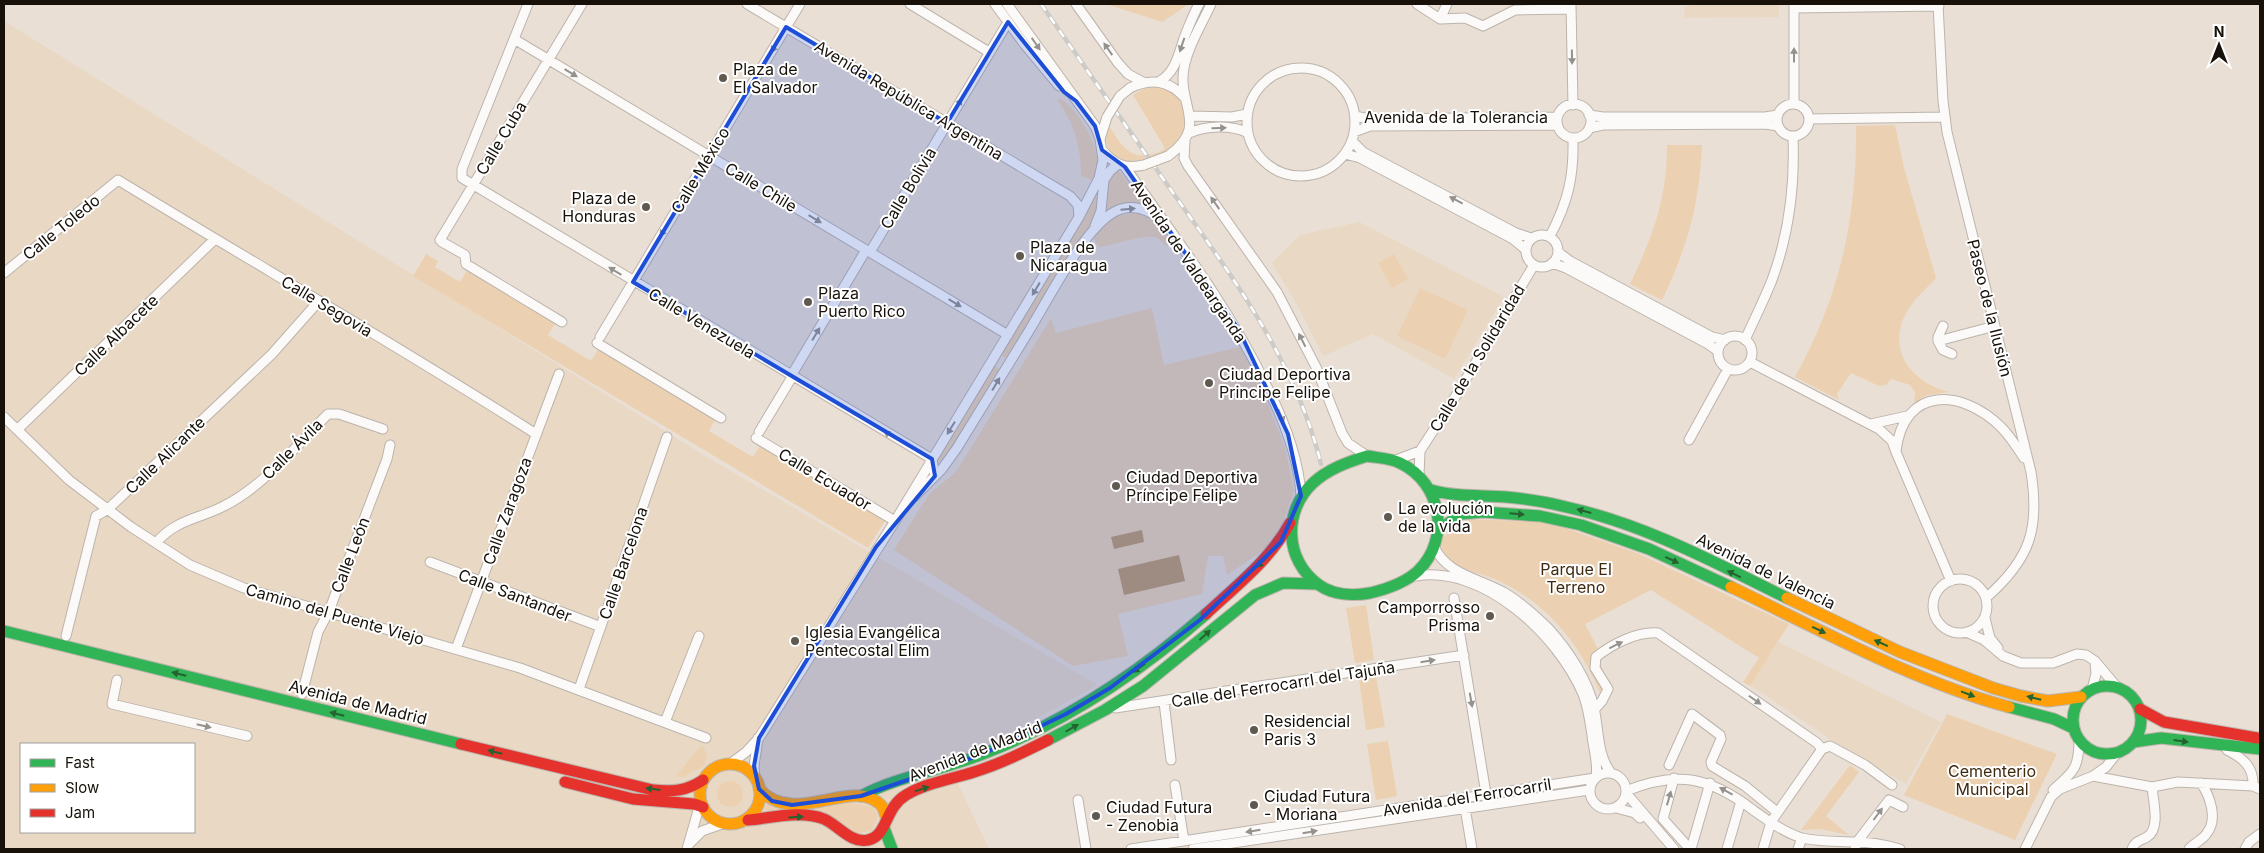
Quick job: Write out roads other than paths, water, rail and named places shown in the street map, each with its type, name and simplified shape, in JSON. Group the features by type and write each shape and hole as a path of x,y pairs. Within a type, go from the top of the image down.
{"main road":[{"path":"1367,456 1395,461 1419,475 1431,490 1438,506 1439,530 1434,546 1422,567 1404,580 1384,590 1360,595 1331,591 1316,584 1301,566 1294,552 1290,535 1290,523 1301,496 1324,474 1346,463 1367,456"},
{"name":"Avenida de Valencia","path":"1431,490 1457,496 1502,496 1534,500 1599,515 1649,534 1840,625 1917,659 1979,683 2046,701 2064,702 2081,697"},
{"name":"Avenida de Valencia","path":"1439,530 1461,514 1483,512 1540,516 1588,528 1649,549 1909,671 1983,700 2054,719 2073,728"},
{"name":"Avenida de Madrid","path":"757,784 772,801 792,806 861,796 874,789 953,764 1011,742 1066,714 1110,688 1151,660 1200,620 1276,548 1290,523"},
{"name":"Avenida de Madrid","path":"855,838 869,840 878,836 893,805 908,794 960,778 1033,748 1143,686 1186,653 1231,612 1264,590 1278,584 1316,584"},
{"name":"Avenida de Madrid","path":"4,631 636,787 678,791 692,788 703,780"},
{"name":"Avenida de Madrid","path":"4,642 412,744"},
{"path":"2116,686 2126,691 2135,699 2140,709 2142,721 2139,732 2133,742 2113,757 2087,748 2079,740 2073,728 2072,717 2075,706 2081,697 2092,689 2116,686"},
{"path":"2140,709 2164,722 2207,731 2260,738"},
{"path":"2133,742 2161,738 2260,749"},
{"path":"748,820 758,806 757,784 745,768 730,764 716,767 703,780 701,804 709,816 722,824 736,824 748,820 817,817 830,822 869,849"},
{"path":"556,780 633,799 701,804"},
{"path":"861,796 876,799 885,809 885,823 892,849"}],"street":[{"path":"473,186 462,178 462,169 528,4"},
{"name":"Calle Cuba","path":"562,322 466,264 465,256 440,240 582,4"},
{"name":"Avenida República Argentina","path":"747,4 1070,196"},
{"name":"Calle México","path":"721,418 598,340 800,4"},
{"path":"910,4 989,52"},
{"path":"995,4 1064,92 1076,101"},
{"path":"730,764 746,752 758,738 894,521 1079,217 1091,195 1102,168 1100,139 1094,126 1008,4"},
{"path":"1076,4 1128,74 1143,82"},
{"path":"1100,139 1107,116 1120,96 1130,88 1143,82 1160,81 1174,69 1186,33 1199,4"},
{"path":"1211,4 1185,64 1182,80 1191,116 1184,158 1278,292 1316,367 1342,433 1348,443 1367,456"},
{"path":"1417,4 1440,18 1465,18 1484,26 1516,7 1571,6 1573,105"},
{"path":"1440,18 1446,4"},
{"path":"1794,104 1794,6 1939,5"},
{"name":"Paseo de la Ilusión","path":"1939,5 1945,118 2031,472 2035,498 2030,539 2022,557 2008,578 1987,597"},
{"name":"Calle Bolivia","path":"758,435 791,377 1008,22"},
{"name":"Calle Chile","path":"514,39 1008,335"},
{"path":"1302,68 1320,72 1340,85 1351,100 1355,116 1353,137 1345,154 1330,168 1319,173 1302,176 1277,171 1261,159 1254,150 1248,133 1247,114 1255,94 1269,79 1286,70 1302,68"},
{"path":"1160,81 1180,93 1187,100"},
{"path":"1794,104 1806,110 1810,119 1805,131 1793,136 1781,131 1778,126 1778,115 1782,108 1794,104"},
{"path":"1589,115 1589,128 1586,133 1573,138 1561,132 1557,121 1561,111 1573,105 1580,106 1589,115 1603,117 1778,115"},
{"path":"1191,116 1232,117 1247,114"},
{"name":"Avenida de la Tolerancia","path":"1355,116 1369,119 1557,121"},
{"path":"1810,119 1945,118"},
{"name":"Avenida de la Tolerancia","path":"1353,137 1370,126 1557,121"},
{"path":"1589,128 1603,124 1765,124 1778,126"},
{"path":"1094,229 1101,210 1104,180 1110,171 1122,166 1144,165 1168,156 1198,129 1233,128 1248,133"},
{"path":"1745,340 1772,280 1789,217 1794,168 1793,136"},
{"path":"1353,137 1363,152 1516,233 1531,238"},
{"path":"1550,236 1561,214 1572,178 1573,138"},
{"path":"1102,150 1110,159 1122,166"},
{"path":"1345,154 1360,158 1512,240 1525,249 1529,261 1534,265 1546,266 1552,263 1558,252"},
{"name":"Avenida de Valdearganda","path":"1122,166 1165,222 1239,330 1258,367 1290,440 1301,496"},
{"name":"Calle Segovia","path":"118,180 318,302 433,368 536,434"},
{"name":"Calle Toledo","path":"4,273 118,180"},
{"name":"Calle Venezuela","path":"473,186 791,377 932,459"},
{"path":"1070,196 1080,198 1091,195"},
{"path":"1070,196 1078,205 1079,217"},
{"path":"894,521 958,448 1071,262 1094,229 1106,217 1129,207 1148,210 1165,222"},
{"path":"1525,249 1531,238 1537,235 1550,236 1555,241 1558,252 1570,261 1712,337 1724,340 1738,337 1745,340 1752,351 1750,362 1741,369 1728,369 1720,360 1718,351 1724,340"},
{"name":"Calle Albacete","path":"17,430 215,239"},
{"path":"1552,263 1566,268 1718,351"},
{"name":"Calle de la Solidaridad","path":"1420,451 1457,394 1534,265"},
{"name":"Calle Alicante","path":"66,636 96,516 107,510 272,354 318,302"},
{"path":"1938,342 1944,326"},
{"path":"1938,342 1995,326"},
{"path":"1938,342 1944,350 1952,354"},
{"path":"996,355 1000,363 1009,364"},
{"path":"1750,362 1871,424 1886,435 1896,452 1951,581"},
{"path":"1689,440 1728,369"},
{"name":"Calle Zaragoza","path":"456,649 558,374"},
{"path":"1871,424 1907,416 1924,403 1933,400 1950,400 1971,408 2000,426 2017,446 2031,472"},
{"name":"Calle Ávila","path":"156,543 164,534 189,519 222,508 266,478 328,414 339,414 383,429"},
{"path":"1896,452 1898,434 1907,416"},
{"name":"Camino del Puente Viejo","path":"4,417 69,480 107,510 190,565 244,588 329,611 520,668 706,738"},
{"path":"2000,426 2010,425 2017,417"},
{"name":"Calle Ecuador","path":"758,435 894,521"},
{"name":"Calle Barcelona","path":"579,689 667,437"},
{"name":"Calle León","path":"302,694 318,632 329,611 387,459 390,445"},
{"path":"1395,461 1420,451 1419,475"},
{"path":"932,459 935,476"},
{"path":"1434,546 1442,561 1457,571 1506,594 1558,639 1580,673 1594,710 1601,752 1606,767 1611,773 1622,779 1626,792 1674,849"},
{"name":"Calle Santander","path":"430,562 600,627"},
{"path":"1404,580 1427,575 1459,579 1502,600 1543,633 1564,660 1583,694 1591,728 1597,770 1589,790 1593,802 1598,806 1610,810 1616,808 1624,799 1626,792 1641,784 1674,778 1696,779 1710,783 1742,801 1771,822 1802,838 1900,849"},
{"path":"1966,632 1976,628 1985,618 1987,597 1979,586 1971,581 1964,579 1951,581 1938,590 1935,596 1934,609 1936,618 1945,628 1951,631 1966,632 1984,640 2003,656 2021,664 2053,663 2077,654 2086,655 2095,661 2116,686"},
{"path":"1454,598 1488,805"},
{"path":"1985,618 1990,638 2003,656"},
{"path":"1594,710 1602,701 1608,689 1595,668 1596,657 1602,652 1644,632 1658,633 1817,743 1822,750"},
{"path":"665,722 699,636"},
{"name":"Calle del Ferrocarrl del Tajuña","path":"1103,710 1464,654"},
{"path":"2092,689 2096,674 2095,661"},
{"path":"117,680 112,704 247,736"},
{"path":"1164,702 1171,760"},
{"path":"1669,765 1692,714 1720,735 1721,739 1711,762 1712,766 1745,786 1777,812"},
{"path":"757,784 754,766 758,738"},
{"path":"2019,849 2042,800 2074,771 2079,756 2079,740"},
{"path":"1763,849 1771,822 1777,812 1822,750 1830,746 1865,765 1892,785"},
{"path":"2093,776 2152,787 2178,782 2257,788 2250,768 2242,758 2221,746"},
{"path":"2025,849 2051,797 2060,789 2093,776 2113,757"},
{"path":"2113,757 2113,780"},
{"path":"1595,777 1611,773"},
{"name":"Avenida del Ferrocarril","path":"1132,849 1595,777"},
{"path":"1674,778 1663,818 1691,849"},
{"path":"1691,849 1710,783"},
{"path":"2189,849 2207,834 2210,828 2210,800 2201,783"},
{"path":"1175,785 1184,841"},
{"path":"2132,849 2136,842 2153,831 2155,823 2152,787"},
{"name":"Avenida del Ferrocarril","path":"1193,849 1589,790"},
{"path":"1078,800 1086,849"},
{"path":"1856,845 1889,800 1903,807"},
{"path":"1727,849 1742,801"},
{"path":"687,848 701,804"},
{"path":"1466,808 1472,849"},
{"path":"1616,808 1635,813 1666,849"},
{"path":"687,848 702,830 722,824"},
{"path":"2245,849 2249,842 2260,834"},
{"path":"1798,849 1802,838"}],"railway":[{"path":"1041,4 1216,254 1259,320 1295,390 1310,426 1321,464"}],"place":[{"name":"Plaza de El Salvador","path":"723,78"},
{"name":"Plaza de Honduras","path":"646,207"},
{"name":"Plaza de Nicaragua","path":"1020,256"},
{"name":"Plaza Puerto Rico","path":"808,302"},
{"name":"Ciudad Deportiva Principe Felipe","path":"1209,383"},
{"name":"Ciudad Deportiva Príncipe Felipe","path":"1116,486"},
{"name":"La evolución de la vida","path":"1388,517"},
{"name":"Camporrosso Prisma","path":"1490,616"},
{"name":"Iglesia Evangélica Pentecostal Elim","path":"795,641"},
{"name":"Residencial Paris 3","path":"1254,730"},
{"name":"Ciudad Futura - Moriana","path":"1254,805"},
{"name":"Ciudad Futura - Zenobia","path":"1096,816"}],"park label":[{"name":"Parque El Terreno","path":"1576,578"},
{"name":"Cementerio Municipal","path":"1992,780"}]}
